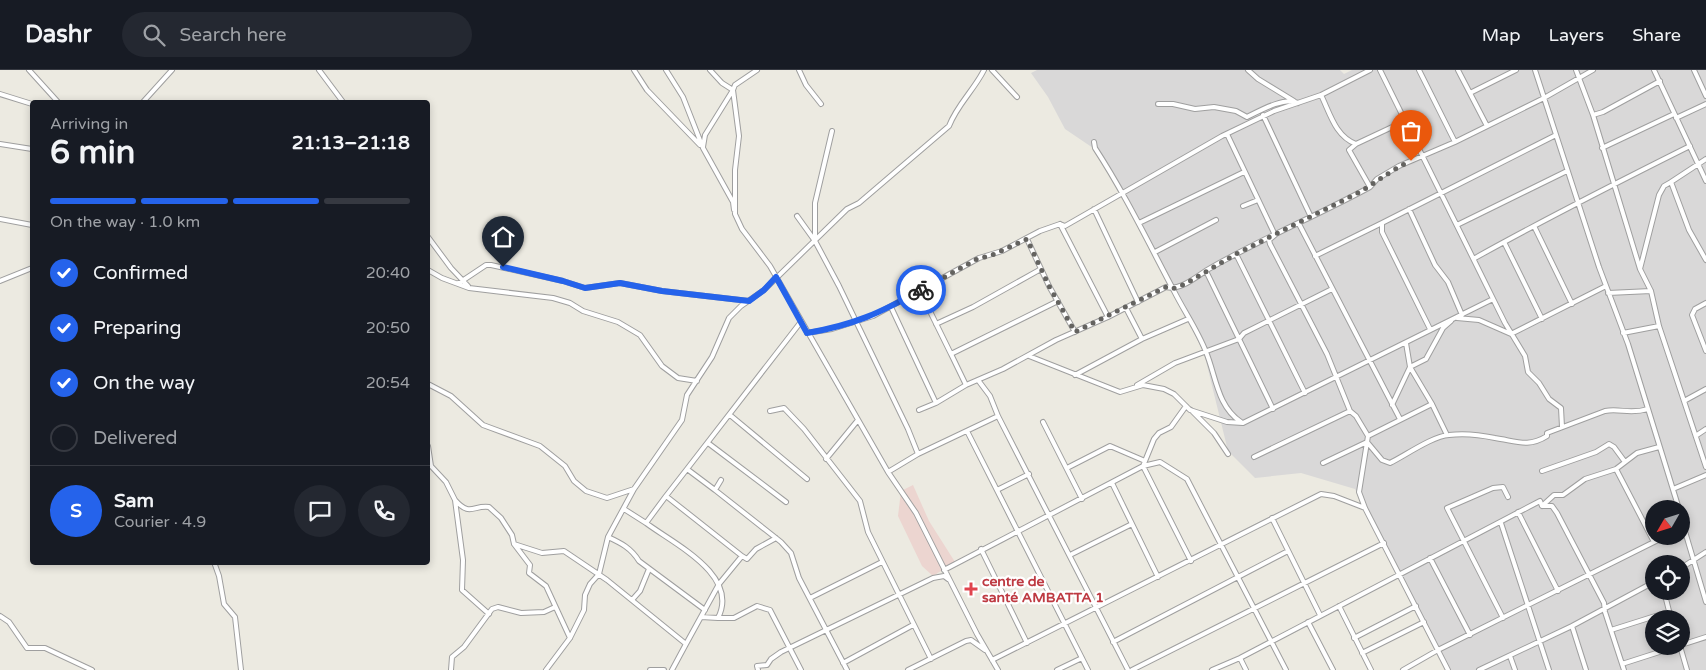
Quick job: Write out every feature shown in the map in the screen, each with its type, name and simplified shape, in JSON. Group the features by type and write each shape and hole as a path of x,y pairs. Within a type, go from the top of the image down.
{"street":[{"path":"29,70 56,100"},
{"path":"145,100 172,70"},
{"path":"319,70 342,100"},
{"path":"634,70 648,90 703,148"},
{"path":"666,70 683,97 703,148 733,202 735,214 742,229 776,277 800,323 888,472 916,513 950,583"},
{"path":"710,70 722,83 733,90"},
{"path":"703,148 706,135 735,85 757,70"},
{"path":"800,70 806,84 821,104"},
{"path":"546,670 570,638 584,610 587,590 599,574 608,536 634,488 682,420 686,395 712,357 730,318 764,290 847,208 859,203 949,126 954,114 977,84 984,70"},
{"path":"992,70 1017,97"},
{"path":"1248,70 1258,79 1296,102"},
{"path":"807,333 857,322 891,307 979,258 990,256 1040,231 1060,224 1065,226 1226,134 1296,102 1321,95 1370,70"},
{"path":"1380,70 1475,258 1493,299 1525,356 1528,372 1539,383 1549,399 1561,408 1562,426"},
{"path":"1419,70 1455,142"},
{"path":"1458,70 1488,126"},
{"path":"1470,93 1516,70"},
{"path":"1535,70 1578,204 1623,332 1676,500"},
{"path":"1576,70 1593,115 1613,186 1640,269 1651,291 1658,326 1697,434 1706,467"},
{"path":"919,410 936,403 966,384 1029,356 1166,287 1172,289 1236,254 1370,187 1387,172 1488,126 1544,98 1592,70"},
{"path":"1654,70 1706,181"},
{"path":"1694,70 1706,96"},
{"path":"1593,115 1609,109 1660,81"},
{"path":"733,90 739,136 735,170 735,214"},
{"path":"0,94 30,103"},
{"path":"1321,95 1340,134 1346,140 1356,144"},
{"path":"1158,104 1173,104 1195,109 1214,107 1236,111 1248,117 1278,104 1296,102"},
{"path":"1602,148 1706,104"},
{"path":"1261,111 1311,217"},
{"path":"1370,187 1349,150 1356,144 1405,121"},
{"path":"815,241 815,203 832,131"},
{"path":"1226,134 1275,234"},
{"path":"1315,256 1556,135"},
{"path":"1094,142 1095,148 1123,193 1155,252 1172,289 1206,352 1220,394 1229,411 1243,423"},
{"path":"0,144 30,149"},
{"path":"1475,258 1613,186 1639,170 1690,146"},
{"path":"1640,269 1659,194 1664,186 1706,159"},
{"path":"1457,225 1568,171"},
{"path":"1139,223 1244,172"},
{"path":"1671,182 1689,230 1706,260"},
{"path":"1244,206 1258,200"},
{"path":"1094,209 1138,302"},
{"path":"1409,209 1434,265 1448,282 1462,315"},
{"path":"798,216 815,241 857,322 918,454"},
{"path":"0,218 30,225"},
{"path":"1155,252 1216,220"},
{"path":"1382,223 1382,232 1430,329"},
{"path":"1060,224 1108,317"},
{"path":"1299,224 1400,420"},
{"path":"1534,226 1572,304"},
{"path":"1275,234 1269,240 1270,244 1337,378 1350,411 1356,416 1368,436 1362,461 1359,492 1365,508 1448,670"},
{"path":"1027,239 1075,332"},
{"path":"430,240 460,281 469,288 553,298 570,303 583,311 618,322 640,335 662,366 678,378 697,381"},
{"path":"1504,242 1542,319"},
{"path":"1236,254 1305,393"},
{"path":"430,271 442,278 460,281 486,265 491,265 563,281 585,288 620,283 662,291 749,301"},
{"path":"0,281 30,269"},
{"path":"936,324 1016,284 1041,269"},
{"path":"1206,271 1273,409"},
{"path":"1511,334 1606,286"},
{"path":"1130,389 1175,363 1239,339 1244,333 1332,289"},
{"path":"920,291 966,384"},
{"path":"1608,293 1651,291"},
{"path":"1190,410 1227,422 1243,423 1493,299"},
{"path":"951,354 1058,301"},
{"path":"1706,304 1695,309 1692,314 1706,351"},
{"path":"891,307 936,403"},
{"path":"1126,308 1142,339"},
{"path":"1074,375 1142,339 1188,318"},
{"path":"1392,404 1410,367 1426,358 1443,328 1455,318 1480,320 1511,334"},
{"path":"646,523 800,323"},
{"path":"1623,332 1658,326"},
{"path":"1406,343 1410,367 1432,404 1447,435"},
{"path":"1029,356 1120,392 1143,385 1164,389 1174,394 1190,410 1221,442 1228,454"},
{"path":"978,380 990,396 998,416 1050,515 1096,609 1130,670 1384,543"},
{"path":"430,385 451,396 483,426 540,446 565,466 574,482 586,492 607,498 634,488"},
{"path":"1684,401 1706,389"},
{"path":"1368,436 1432,404"},
{"path":"1186,406 1171,427 1158,433 1143,466 1190,561"},
{"path":"770,411 784,408 860,501 868,532 931,659"},
{"path":"1367,442 1382,460 1390,463 1447,435 1497,438 1525,444 1534,443 1547,436 1547,433 1562,426 1605,411 1632,413 1648,409"},
{"path":"1254,457 1350,411"},
{"path":"730,416 807,478"},
{"path":"888,472 918,454 998,416"},
{"path":"826,459 858,420"},
{"path":"1043,422 1082,499"},
{"path":"1697,434 1706,429"},
{"path":"967,431 1088,670"},
{"path":"1324,463 1367,442"},
{"path":"708,443 786,502"},
{"path":"1542,471 1596,452 1609,444 1614,447 1625,462"},
{"path":"1067,468 1110,446 1145,461"},
{"path":"1542,506 1554,495 1563,495 1585,479 1616,469 1637,452 1658,446"},
{"path":"430,459 431,466 446,482 455,500 461,507 471,510 486,506 491,508 512,535 514,544 530,565 529,573 546,586 554,607 570,638"},
{"path":"944,570 1143,466 1160,462 1187,479 1286,670"},
{"path":"687,469 776,538 791,553 799,578 847,670"},
{"path":"1616,469 1645,525"},
{"path":"997,490 1029,474"},
{"path":"1673,489 1706,474"},
{"path":"715,490 721,480"},
{"path":"1112,483 1158,577"},
{"path":"1503,618 1463,543 1447,508 1493,488 1503,487 1508,496"},
{"path":"992,660 1321,494 1334,496 1365,508"},
{"path":"666,496 746,559 756,549 776,538"},
{"path":"455,500 463,560 462,590 489,614"},
{"path":"1212,670 1240,658 1430,558 1463,543 1540,501 1542,506"},
{"path":"1542,506 1552,506 1590,575 1605,608 1624,670"},
{"path":"624,509 705,566 719,584 724,602 718,618"},
{"path":"1518,512 1558,591"},
{"path":"1272,518 1320,615"},
{"path":"1501,522 1549,670"},
{"path":"1070,555 1132,524"},
{"path":"608,536 626,546 649,569 705,610"},
{"path":"514,544 542,553 564,551 599,574 686,644"},
{"path":"1404,670 1438,650 1470,636 1648,545"},
{"path":"1688,545 1706,602"},
{"path":"981,549 1027,643"},
{"path":"1113,642 1288,551"},
{"path":"1690,563 1706,552"},
{"path":"672,670 719,584 729,569 742,556"},
{"path":"1430,558 1470,636"},
{"path":"810,598 882,562"},
{"path":"215,565 224,604 235,617 241,670"},
{"path":"632,600 640,591 649,569"},
{"path":"758,670 757,666 767,665 771,659 790,649 898,595 941,576 947,578 998,670"},
{"path":"1479,670 1572,626 1645,587"},
{"path":"451,670 452,657 464,647 489,614 498,606 522,613 544,612 554,607"},
{"path":"701,617 734,618 757,606 763,607 773,614 800,670"},
{"path":"1339,606 1371,670"},
{"path":"1354,638 1416,606"},
{"path":"0,616 10,622 27,648 45,648 92,670"},
{"path":"1611,630 1645,619"},
{"path":"1308,622 1333,670"},
{"path":"1362,653 1424,622"},
{"path":"843,663 913,625"},
{"path":"1572,626 1586,670"},
{"path":"1690,643 1706,637"},
{"path":"908,670 966,641 971,640 987,650"},
{"path":"1622,664 1651,655"},
{"path":"1683,655 1687,670"},
{"path":"1510,656 1515,670"},
{"path":"1057,670 1082,658"},
{"path":"1240,658 1246,670"},
{"path":"650,670 664,670"}],"shaded area":[{"path":"1037,70 1340,70 1344,74 1352,70 1706,70 1706,670 1446,670 1355,489 1301,473 1255,478 1228,451 1204,353 1119,187 1099,152 1065,129 1048,97 1031,73"},
{"path":"913,485 929,521 955,562 933,576 922,566 898,516 901,491"}],"way so far":[{"path":"921,290 979,258 990,256 1027,239 1049,286 1075,332 1166,287 1172,289 1185,284 1236,254 1275,234 1292,228 1370,187 1387,172 1411,161"}],"place":[{"name":"centre de santé AMBATTA 1","path":"971,589"}],"route":[{"path":"503,267 585,288 620,283 662,291 749,301 764,290 776,277 807,333 832,329 873,316 921,290"}]}
